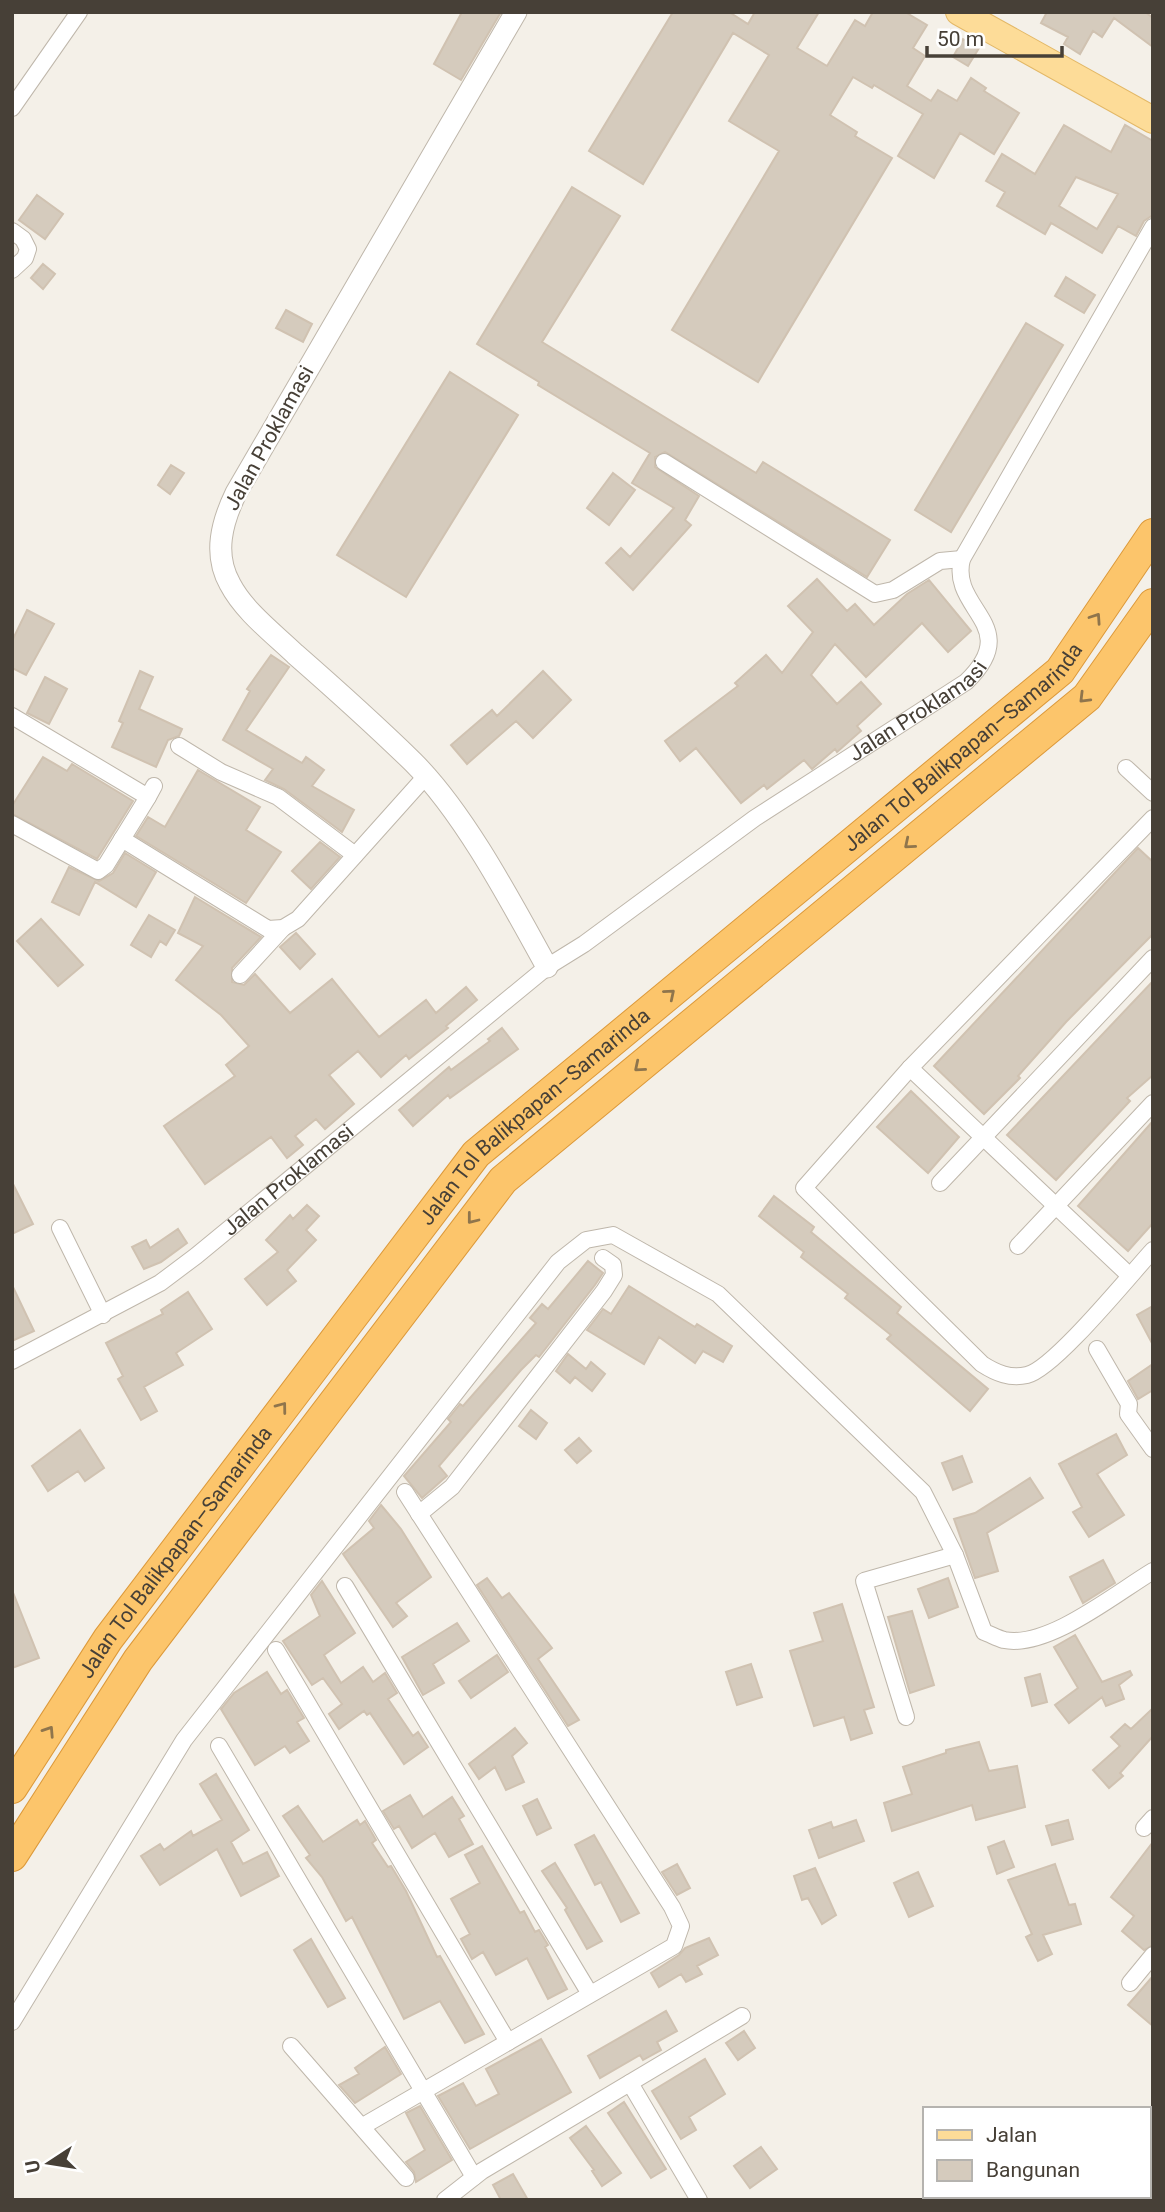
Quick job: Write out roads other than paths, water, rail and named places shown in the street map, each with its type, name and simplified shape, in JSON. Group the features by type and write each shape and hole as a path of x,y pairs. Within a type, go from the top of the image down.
{"highway":[{"name":"Jalan Tol Balikpapan–Samarinda","path":"12,1788 108,1639 477,1154 1060,671 1153,534"},
{"name":"Jalan Tol Balikpapan–Samarinda","path":"12,1856 138,1660 503,1180 1087,697 1153,604"}],"main road":[{"path":"959,12 1153,120"}],"street":[{"path":"12,108 79,12"},
{"name":"Jalan Proklamasi","path":"516,12 236,493 222,523 223,570 231,587 259,620 426,776 472,841 547,967"},
{"path":"664,462 875,594 893,590 940,561 962,559 1153,227"},
{"path":"12,231 23,239 27,249 25,258 12,270"},
{"name":"Jalan Proklamasi","path":"12,1362 160,1283 226,1233 547,967 584,944 755,818 966,682 979,668 989,642 987,628 961,579 962,559"},
{"path":"12,716 151,791 106,865 95,871 12,824"},
{"path":"179,746 221,772 278,797 355,855"},
{"path":"1126,768 1153,793"},
{"path":"240,975 283,928 298,919 426,776"},
{"path":"1153,818 910,1068 804,1188 982,1364 997,1373 1013,1377 1043,1369 1153,1250"},
{"path":"122,839 268,929 283,928"},
{"path":"940,1183 1153,958"},
{"path":"910,1068 1129,1275"},
{"path":"1018,1246 1153,1103"},
{"path":"60,1228 103,1315"},
{"path":"12,2022 184,1740 558,1262 586,1240 613,1235 718,1294 923,1492 955,1555 984,1632 1005,1640 1026,1640 1058,1629 1153,1571"},
{"path":"419,1514 452,1487 604,1291 614,1275 613,1265 603,1258"},
{"path":"1097,1349 1129,1404 1128,1414 1153,1449"},
{"path":"363,2126 674,1946 681,1926 665,1895 405,1492"},
{"path":"906,1717 864,1581 955,1555"},
{"path":"345,1586 590,1994"},
{"path":"276,1650 508,2042"},
{"path":"219,1746 474,2177"},
{"path":"1130,1983 1153,1955"},
{"path":"445,2200 474,2177 742,2016"},
{"path":"290,2046 406,2178"},
{"path":"630,2082 699,2200"}]}
